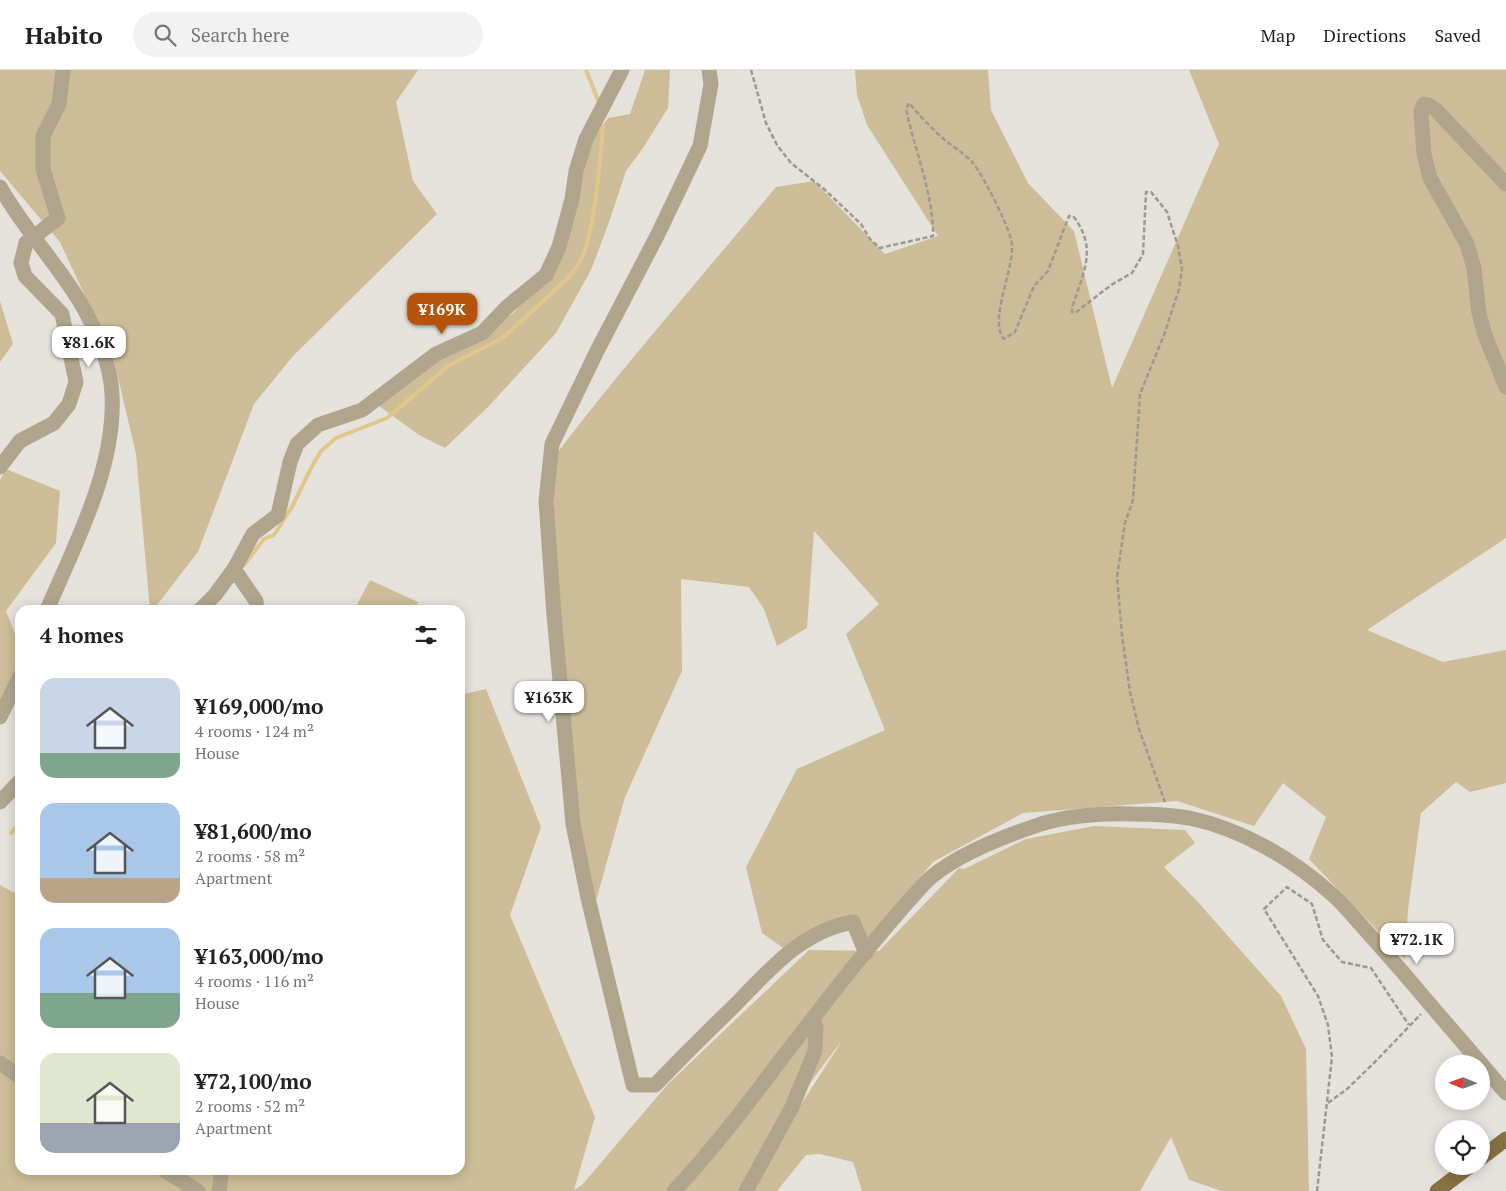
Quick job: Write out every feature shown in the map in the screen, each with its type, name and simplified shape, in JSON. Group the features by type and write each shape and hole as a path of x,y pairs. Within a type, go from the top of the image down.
{"main road":[{"path":"1490,1151 1506,1139"},
{"path":"1437,1191 1458,1175"}],"street":[{"path":"0,467 20,441 54,424 69,404 76,382 62,314 24,276 20,263 26,243 58,218 43,169 43,136 59,104 62,70"},
{"path":"205,605 237,573 253,534 278,515 290,462 297,444 318,425 362,410 436,354 482,333 508,306 546,275 558,247 572,199 576,171 586,139 622,70"},
{"path":"708,70 711,84 700,146 662,226 597,351 552,444 546,501 554,615 573,824 588,898 633,1085 655,1085 785,955 814,936 840,924 853,922 866,953"},
{"path":"1506,184 1436,110 1424,104 1421,112 1423,146 1430,178 1467,244 1474,268 1479,312 1483,328 1506,387"},
{"path":"0,187 18,217 40,244 82,305 107,363 112,395 111,432 99,482 49,605"},
{"path":"237,573 256,601 256,605"},
{"path":"0,716 15,686"},
{"path":"0,802 15,786"},
{"path":"674,1191 730,1126 813,1018 901,910 924,885 950,865 985,845 1005,836 1062,818 1103,814 1170,815 1192,819 1238,834 1299,867 1336,898 1431,1004 1506,1093"},
{"path":"746,1191 792,1108 815,1051 816,1028 813,1018"},
{"path":"0,1063 15,1074"},
{"path":"172,1175 198,1191"},
{"path":"220,1191 222,1175"}],"path":[{"path":"751,70 766,123 777,145 791,163 824,189 861,224 870,240 880,248 933,236 933,225 923,174 906,109 909,103 944,140 973,163 1005,223 1012,241 1009,269 998,325 999,334 1004,339 1015,332 1034,286 1048,271 1070,216 1073,216 1078,223 1084,237 1087,260 1084,275 1072,308 1072,312 1075,313 1111,285 1132,273 1143,254 1146,192 1151,192 1167,212 1178,246 1182,270 1179,289 1164,335 1140,394 1133,500 1125,523 1117,577 1122,635 1130,692 1139,729 1170,815"},
{"path":"1318,1191 1332,1057 1328,1025 1318,996 1264,909 1288,887 1312,904 1323,940 1342,962 1371,968 1409,1025"},
{"path":"1328,1103 1347,1089 1431,1004"}],"shaded area":[{"path":"0,70 418,70 396,102 413,181 437,214 293,356 254,404 198,552 157,605 150,605 136,454 113,356 60,242 0,171"},
{"path":"645,70 670,70 668,108 626,171 591,270 556,333 488,407 445,448 419,435 379,406 423,364 475,339 512,314 552,273 580,158 608,118 630,114"},
{"path":"855,70 988,70 991,110 1028,183 1074,231 1112,388 1219,144 1189,70 1506,70 1506,538 1367,630 1443,662 1506,650 1506,783 1470,792 1456,782 1421,813 1408,910 1405,959 1309,859 1326,817 1283,783 1254,826 1177,801 1023,813 933,862 863,945 853,922 786,950 762,933 746,867 797,769 885,730 846,634 879,604 814,531 807,628 777,646 764,609 749,587 681,579 682,671 625,797 592,915 570,794 551,461 634,357 776,187 814,181 885,254 938,236 867,125 857,95"},
{"path":"0,301 13,344 0,362"},
{"path":"6,469 60,491 56,543 6,611 15,634 15,683 0,714 0,480"},
{"path":"370,580 418,602 418,605 357,605"},
{"path":"486,689 541,827 510,915 595,1117 574,1190 582,1185 668,1084 809,950 879,951 959,868 964,869 1026,839 1094,826 1185,830 1195,843 1164,867 1197,901 1281,996 1306,1049 1309,1191 1222,1191 1189,1180 1171,1137 1140,1191 862,1191 853,1162 820,1154 806,1155 777,1191 0,1191 0,885 15,893 15,1175 465,1175 465,694","holes":["840,1043 840,1044 791,1120 792,1107"]}],"waterway":[{"path":"586,70 598,100"},
{"path":"244,565 264,539 274,535 292,507 321,451 336,438 387,418 448,366 504,337 572,273 584,254 589,235 597,188 603,126"},
{"path":"11,833 15,829"}]}
